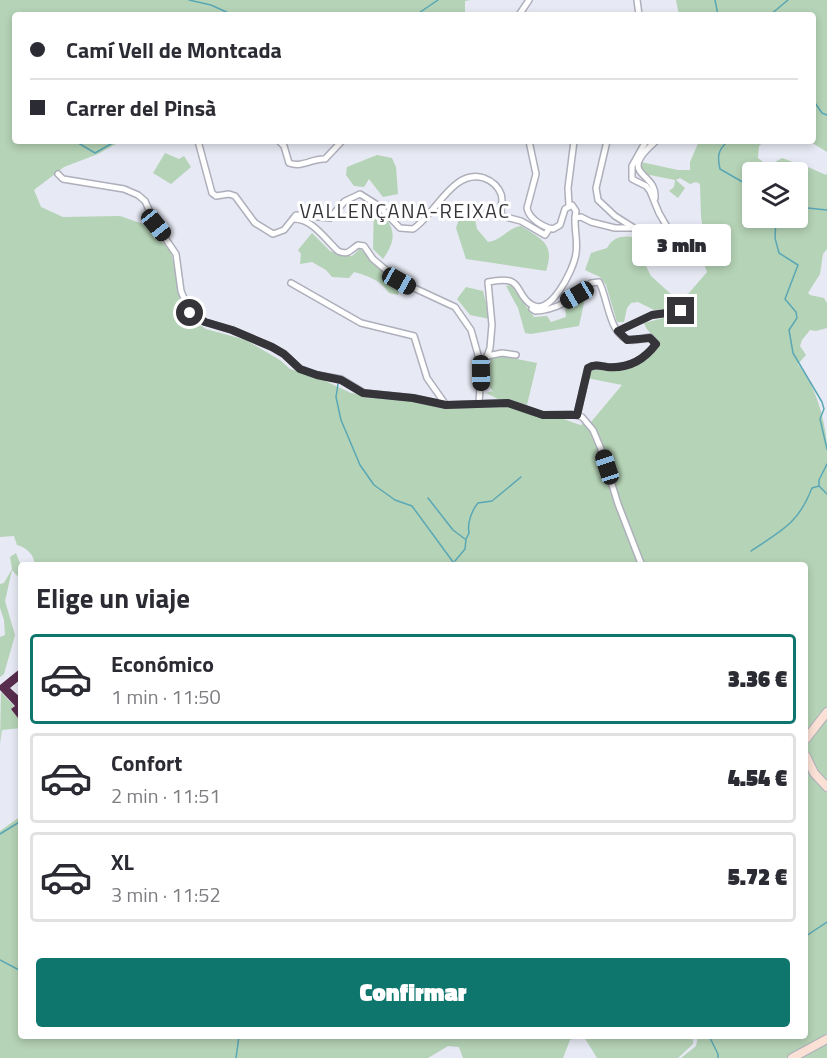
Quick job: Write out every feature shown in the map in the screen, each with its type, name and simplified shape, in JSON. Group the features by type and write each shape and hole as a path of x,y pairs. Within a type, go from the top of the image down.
{"street":[{"path":"199,144 212,193 216,196 229,194 235,196 255,223 273,234 284,230 300,213 330,218 345,201 360,194 380,206 400,228 412,229 435,209 460,180 476,176 492,182 497,188 503,201 501,216 521,221 545,235 549,229"},
{"path":"282,144 290,163 300,165 317,158 325,159 339,144"},
{"path":"530,144 536,174 528,212 549,229 556,229 565,209 570,205"},
{"path":"479,403 482,369 487,356 493,316 488,282 504,280 511,282 518,286 530,304 544,306 552,300 573,265 577,247 574,219 576,211 570,205 568,188 574,144"},
{"path":"607,144 596,189 598,200 615,216 635,228 677,244 705,250"},
{"path":"644,144 635,159 632,178 646,186 677,244"},
{"path":"653,144 643,153 638,167 639,172 654,186 654,199"},
{"path":"58,174 60,178 79,183 129,190 145,201 156,225 176,254 181,291 190,313 196,318 256,340 284,354 300,369 341,380 363,393 413,398 446,405 508,403 543,415 577,415 587,422 601,449 618,504 640,562"},
{"path":"574,219 581,217 615,228 635,228"},
{"path":"293,219 302,218 309,221 343,254 349,253 358,245 364,246 373,259 399,281 455,307 471,330 482,369"},
{"path":"534,306 532,309 535,311 547,309 584,292 591,283 599,282 610,319 618,331 627,340 650,338 656,344 638,363 616,367 592,365 588,368 577,415"},
{"path":"291,283 362,322 414,336 427,378 446,405"},
{"path":"618,331 652,315 681,311"},
{"path":"487,356 502,353 516,355"},
{"path":"808,735 827,712"},
{"path":"808,760 814,773 827,787"},
{"path":"792,1058 827,1039"}],"green space":[{"path":"0,0 471,0 465,1 465,12 12,12 12,144 116,144 98,154 64,167 34,190 41,207 63,217 120,216 146,225 171,252 179,291 189,318 206,329 246,340 280,360 290,369 319,378 351,393 462,407 483,408 492,404 514,406 544,417 558,417 580,425 591,422 622,385 587,378 593,368 622,369 643,360 658,346 644,323 683,313 683,309 654,310 638,302 631,303 627,308 624,322 617,322 606,285 600,277 585,270 591,253 607,248 620,237 637,238 642,245 646,266 651,276 672,295 682,296 689,293 707,272 704,264 706,247 701,217 700,184 696,182 690,184 680,178 676,180 685,188 678,198 669,191 674,187 675,180 650,175 648,177 640,170 641,162 678,170 690,170 690,162 698,144 761,144 759,146 758,158 763,162 742,162 742,228 808,228 808,167 826,175 827,173 827,249 823,254 820,274 808,293 824,298 827,303 827,328 810,330 800,346 806,355 798,364 818,402 827,444 827,1058 681,1058 696,1046 698,1039 808,1039 808,562 34,562 27,550 17,545 14,536 0,537"},
{"path":"676,0 827,0 827,152 814,144 816,144 816,12 678,12"},
{"path":"165,153 179,159 184,156 191,167 171,184 153,173"},
{"path":"377,155 392,158 396,167 398,194 383,197 369,179 364,187 354,186 346,175 347,167"},
{"path":"782,158 793,162 775,162"},
{"path":"374,205 386,218 392,230 393,237 383,259 373,249"},
{"path":"459,219 475,219 477,229 488,242 521,226 541,239 548,249 546,271 466,259 456,228"},
{"path":"312,233 330,251 339,255 352,256 360,249 400,286 398,295 389,293 369,277 354,272 349,278 332,277 326,270 312,262 300,264 301,254 298,250"},
{"path":"511,285 534,317 547,316 551,322 566,317 565,307 581,298 584,303 579,326 525,333 518,308 506,286"},
{"path":"466,287 483,291 490,319 470,315 457,299"},
{"path":"501,356 537,363 527,405 498,399 486,393 493,391 487,384 491,359"},
{"path":"16,553 19,562 18,577 12,570 5,601 15,635 4,674 0,677 0,637 5,635 0,608 0,584 4,583 12,569 10,557"},
{"path":"1,692 14,706 11,709 18,718 18,728 2,730 0,744"},
{"path":"18,818 18,1039 573,1039 570,1040 563,1058 463,1058 459,1047 448,1046 428,1058 0,1058 0,831"},
{"path":"585,1039 693,1039 693,1044 678,1058 597,1058"}],"building":[{"path":"18,670 18,681 10,688 18,695 18,718 11,709 15,706 0,690 0,685"}],"waterway":[{"path":"189,0 211,5 226,12"},
{"path":"420,12 438,0"},
{"path":"715,0 717,12"},
{"path":"774,12 788,0"},
{"path":"816,104 822,113 827,115"},
{"path":"80,144 95,153 111,144"},
{"path":"725,144 719,154 720,169 742,182"},
{"path":"808,208 827,210"},
{"path":"776,228 775,238 779,253 798,265 785,299 796,312 797,318 789,330 793,353 822,402 824,409 820,419 827,449"},
{"path":"338,384 336,397 341,420 360,465 374,485 395,500 412,506 453,562"},
{"path":"827,464 819,480 819,486 827,494"},
{"path":"455,561 465,549 470,517 478,503 492,501 521,477"},
{"path":"751,551 788,525 801,510 812,488 819,486"},
{"path":"428,498 453,530 465,539"},
{"path":"0,834 18,823"},
{"path":"808,935 827,922"},
{"path":"0,960 18,969"},
{"path":"236,1058 239,1039"},
{"path":"710,1039 718,1058"}],"district":[{"name":"VALLENÇANA-REIXAC","path":"405,210"}],"route":[{"path":"190,313 205,322 232,330 272,347 284,354 300,369 341,380 363,393 413,398 446,405 508,403 543,415 577,415 588,368 592,365 610,368 638,363 656,344 650,338 627,340 618,331 652,315 681,311"}]}
